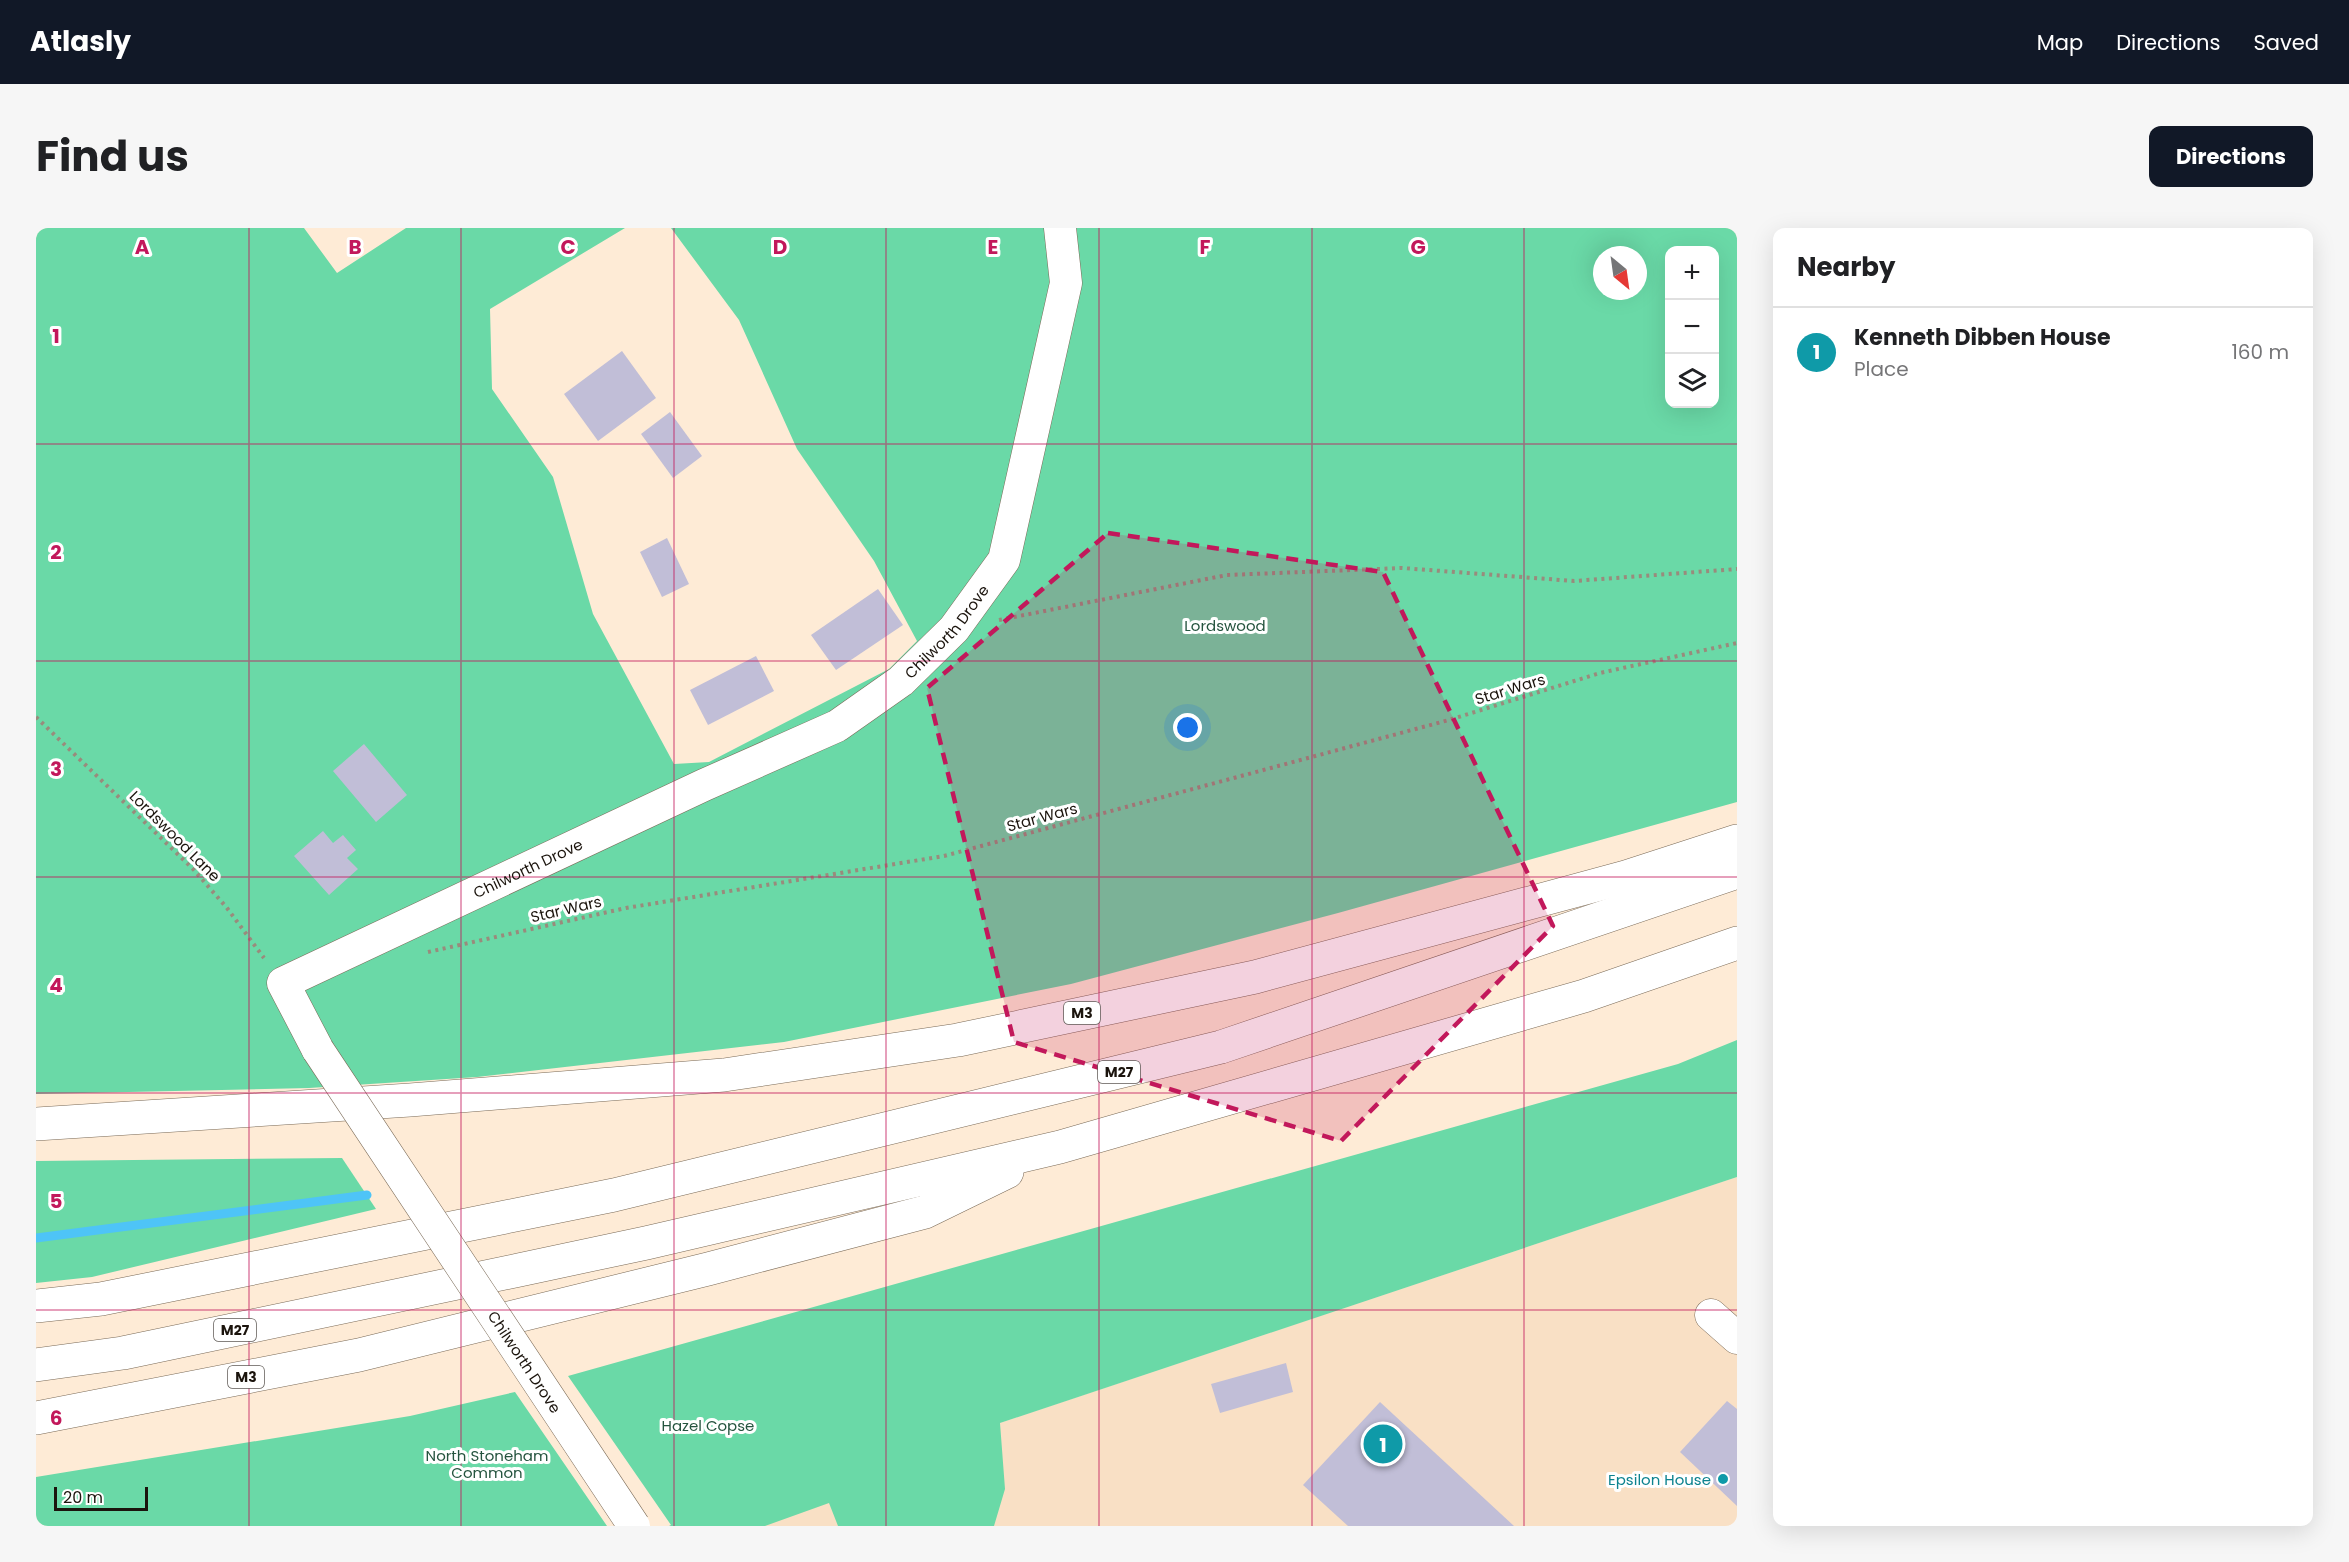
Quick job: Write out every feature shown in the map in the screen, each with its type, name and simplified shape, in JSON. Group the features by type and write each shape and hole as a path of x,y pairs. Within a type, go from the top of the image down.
{"highway":[{"name":"M3","path":"36,1124 387,1101 724,1075 958,1040 1255,977 1626,878 1737,841"},
{"name":"M27","path":"36,1306 101,1299 614,1195 1221,1047 1737,872"},
{"name":"M27","path":"36,1365 123,1353 554,1263 1060,1147 1584,996 1737,944"},
{"name":"M3","path":"36,1418 359,1355 708,1269 925,1212 1060,1147"}],"street":[{"name":"Chilworth Drove","path":"634,1526 318,1050 283,983 704,785 837,726 901,681 954,629 1004,560 1066,283 1059,228"},
{"path":"1711,1315 1737,1338"}],"path":[{"path":"954,629 1227,576 1402,568 1574,581 1737,569"},
{"name":"Star Wars","path":"419,954 626,908 944,856 1449,720 1600,673 1737,643"},
{"name":"Lordswood Lane","path":"36,717 193,869 227,908 283,983"}],"highlighted area":[{"path":"1108,533 1383,572 1553,926 1341,1141 1014,1042 927,688"}],"shaded area":[{"path":"1737,1177 1737,1526 669,1526 835,1478"}],"green space":[{"name":"Lordswood","path":"36,228 304,228 337,273 406,228 625,228 490,309 492,389 553,477 593,614 674,764 709,762 889,669 917,641 874,561 797,449 739,320 671,228 1737,228 1737,802 1338,913 1071,984 784,1042 477,1077 309,1088 36,1094"},
{"name":"Hazel Copse","path":"1737,1040 1737,1177 1000,1423 1005,1489 994,1526 838,1526 829,1503 765,1526 669,1526 671,1525 568,1376 1678,1064"},
{"path":"342,1158 376,1209 92,1277 36,1283 36,1161"},
{"name":"North Stoneham Common","path":"515,1392 607,1526 36,1526 36,1477 410,1416"}],"building":[{"path":"622,351 656,398 598,441 564,394"},
{"path":"670,412 702,456 673,478 641,434"},
{"path":"667,538 689,584 662,597 640,552"},
{"path":"878,589 903,625 836,670 811,635"},
{"path":"756,656 774,691 708,725 690,690"},
{"path":"364,744 407,795 376,822 333,771"},
{"path":"323,831 333,843 343,835 356,850 347,858 358,869 329,895 294,856"},
{"path":"1286,1363 1293,1392 1220,1413 1211,1384"},
{"name":"Epsilon House","path":"1727,1401 1737,1409 1737,1506 1680,1452"},
{"path":"1380,1402 1514,1526 1348,1526 1303,1485"}],"waterway":[{"path":"36,1238 367,1195"}],"place":[{"name":"Kenneth Dibben House","path":"1383,1444"},
{"name":"Epsilon House","path":"1723,1479"}]}
